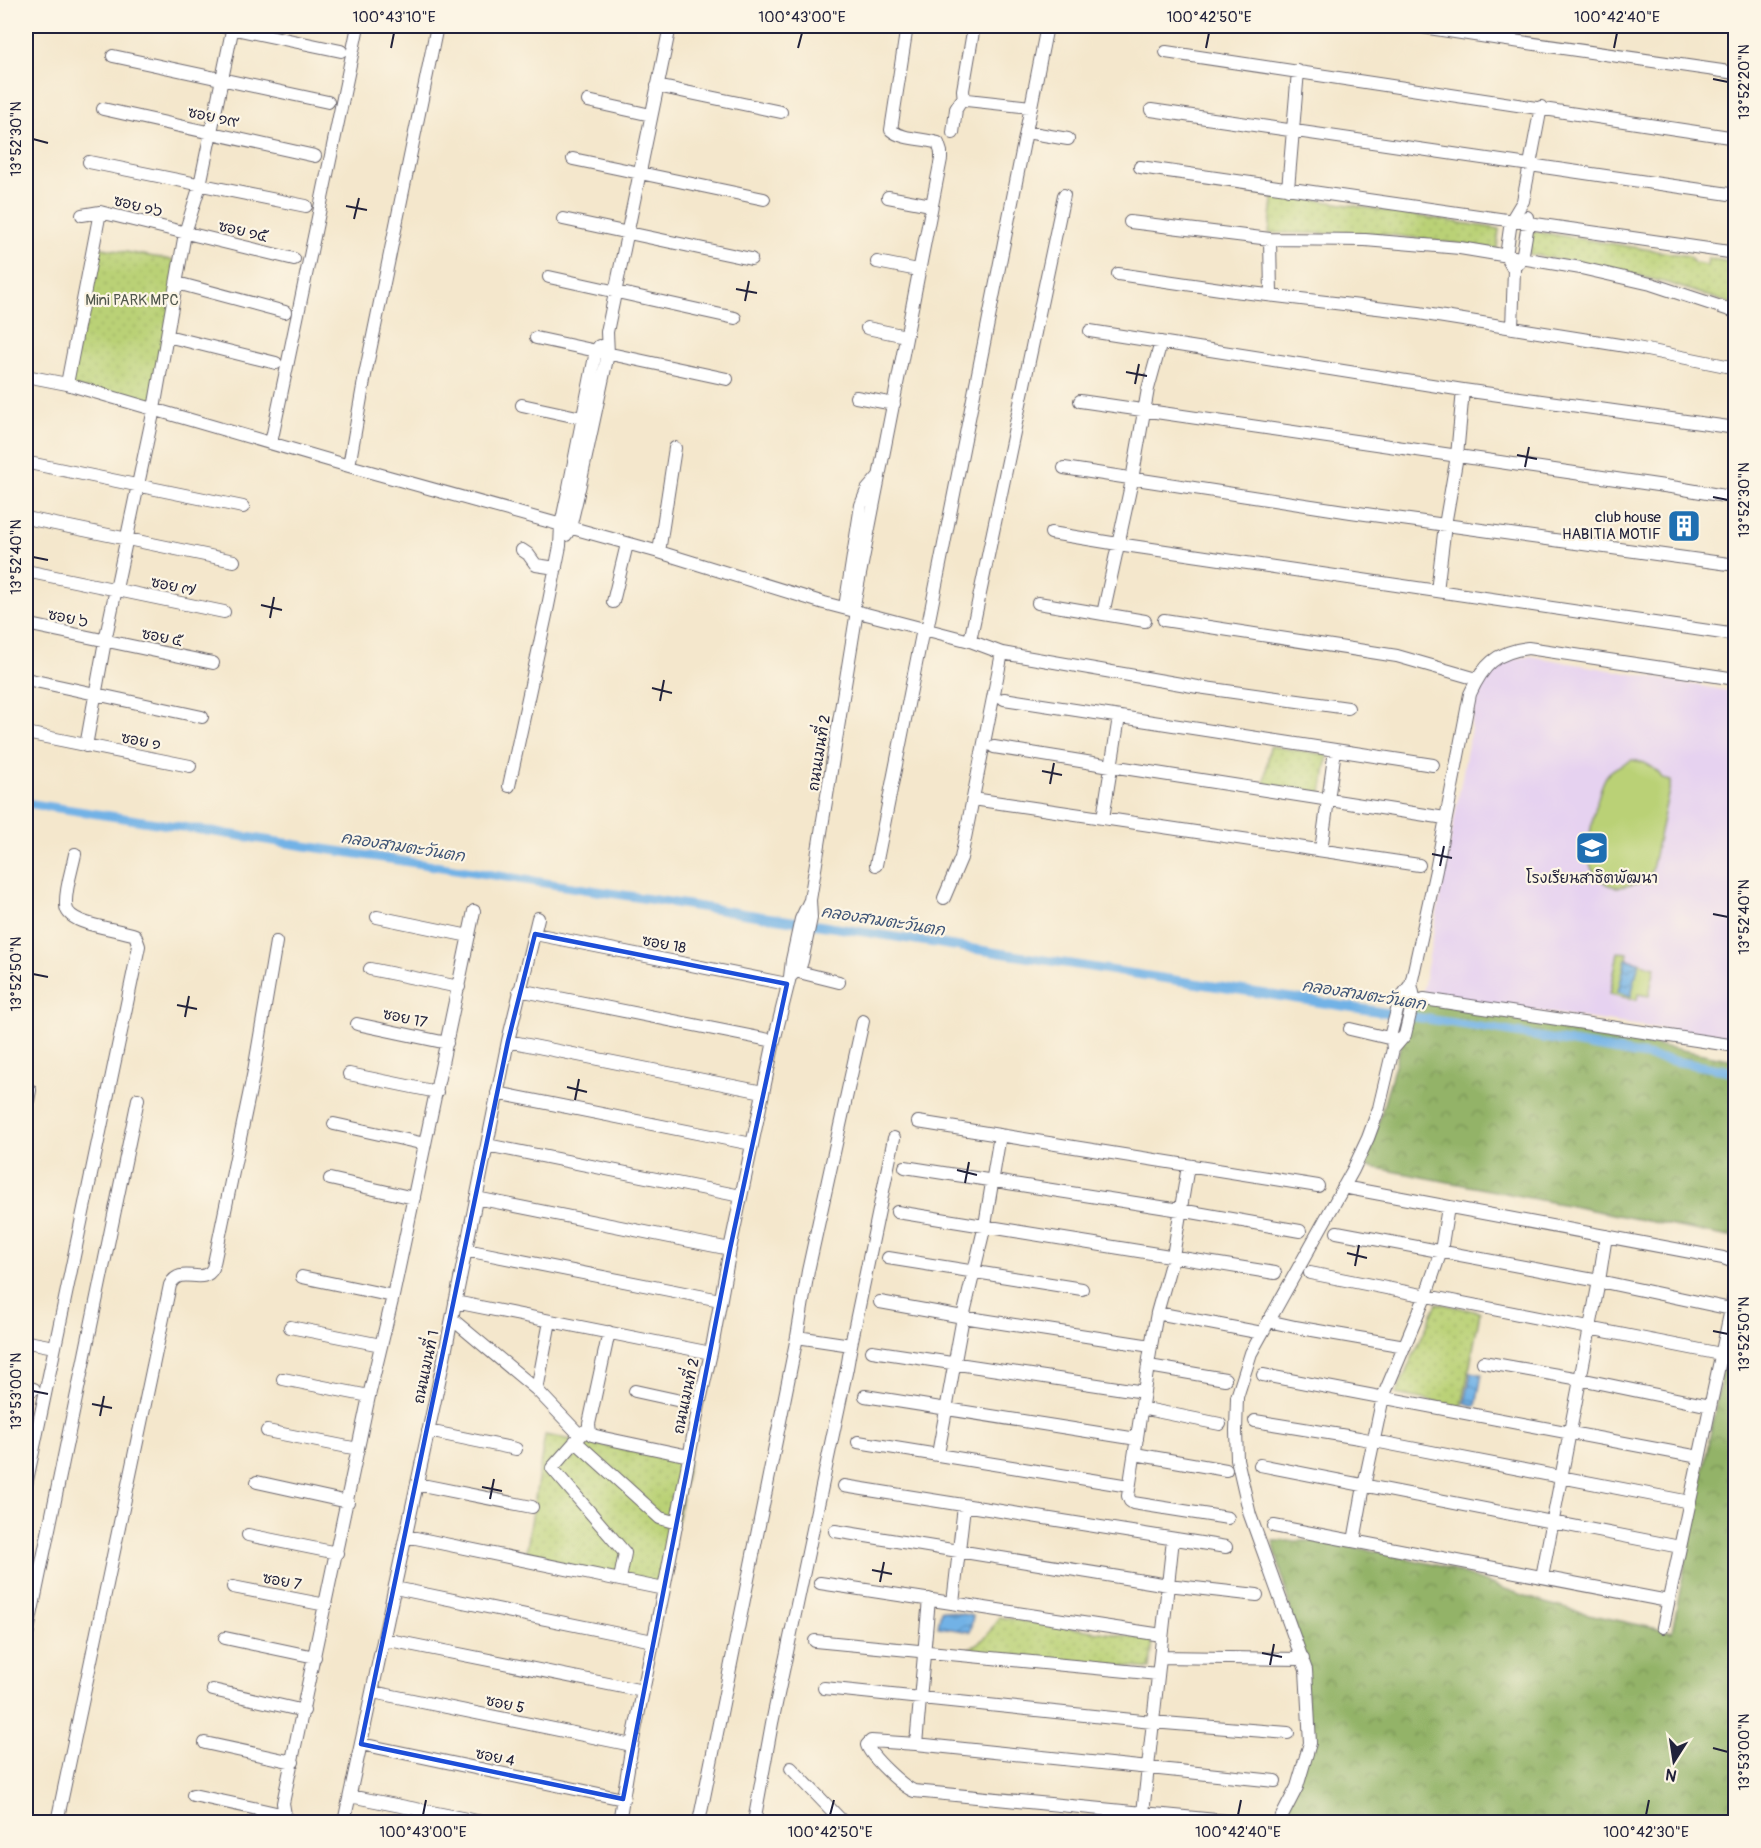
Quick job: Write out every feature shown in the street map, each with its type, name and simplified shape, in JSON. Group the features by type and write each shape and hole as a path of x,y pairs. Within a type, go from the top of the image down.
{"street":[{"path":"86,746 94,694 154,409 185,233 200,184 222,80 229,26 341,51"},
{"path":"271,443 358,26"},
{"path":"349,466 365,375 437,26"},
{"path":"509,786 566,526 670,26"},
{"path":"856,396 894,405 941,152 938,143 896,134 891,130 907,26"},
{"path":"964,101 963,90 974,26"},
{"path":"876,865 1047,26"},
{"path":"1416,26 1736,73"},
{"path":"1506,26 1506,40"},
{"path":"1166,52 1736,138"},
{"path":"112,56 328,102"},
{"path":"1288,189 1298,71"},
{"path":"657,86 781,112"},
{"path":"588,101 651,115"},
{"path":"953,133 956,109 964,101 1031,107"},
{"path":"1512,328 1514,270 1506,256 1511,221 1523,201 1541,107"},
{"name":"ซอย ๑๙","path":"103,109 315,156"},
{"path":"1151,110 1736,195"},
{"path":"1026,132 1068,139"},
{"path":"573,159 764,199"},
{"path":"89,162 306,206"},
{"path":"1140,167 1736,253"},
{"path":"970,641 1064,195"},
{"path":"888,197 931,205"},
{"path":"1514,270 1522,259 1528,224 1523,201"},
{"path":"67,384 100,212"},
{"name":"ซอย ๑๖","path":"82,215 100,212 185,233"},
{"path":"563,219 751,259"},
{"path":"1130,222 1270,239 1375,241 1460,248 1581,268 1651,284 1736,312"},
{"name":"ซอย ๑๕","path":"185,233 294,259"},
{"path":"1270,239 1271,294"},
{"path":"877,262 918,270"},
{"path":"1118,274 1234,291 1419,313 1632,347 1736,368"},
{"path":"549,277 735,318"},
{"path":"177,283 285,312"},
{"path":"867,328 906,336"},
{"path":"1090,331 1463,390 1736,428"},
{"path":"167,336 276,363"},
{"path":"536,338 727,379"},
{"path":"1103,614 1161,342"},
{"path":"573,490 582,418 602,352"},
{"path":"26,376 67,384 658,552 824,603 970,641 1002,652 1198,687 1348,708"},
{"path":"1437,591 1444,525 1458,456 1463,390"},
{"path":"1080,401 1736,498"},
{"path":"522,405 582,418"},
{"name":"ถนนเมนที่ 2","path":"619,1822 699,1405 763,1092 791,976 800,967 801,939 810,900 852,609 861,505 867,490 880,475 894,405"},
{"path":"658,552 675,448"},
{"path":"29,463 243,507"},
{"path":"1064,468 1444,525 1736,565"},
{"path":"26,518 234,561"},
{"path":"1051,533 1736,635"},
{"path":"613,602 627,544"},
{"path":"522,550 536,565 556,568"},
{"name":"ซอย ๗","path":"26,571 224,612"},
{"path":"1038,603 1145,621"},
{"path":"1164,620 1397,656 1477,679"},
{"name":"ซอย ๖","path":"26,624 105,641"},
{"name":"ซอย ๕","path":"105,641 213,663"},
{"path":"1279,1822 1297,1787 1310,1743 1306,1670 1250,1515 1237,1459 1237,1397 1251,1353 1353,1170 1379,1108 1396,1039 1400,999 1411,984 1434,881 1470,694 1477,679 1497,656 1515,649 1528,648 1736,679"},
{"path":"944,898 961,858 1002,652"},
{"path":"26,679 202,717"},
{"path":"1004,699 1433,765"},
{"path":"1103,818 1119,717"},
{"name":"ซอย ๑","path":"26,733 190,766"},
{"path":"994,747 1445,818"},
{"path":"1321,850 1335,750"},
{"path":"980,800 1419,865"},
{"path":"26,1485 139,946 135,935 77,920 67,912 65,905 75,854"},
{"path":"193,1795 281,1815 474,911"},
{"path":"376,916 469,936"},
{"name":"ถนนเมนที่ 1","path":"344,1822 452,1319 508,1041 538,918"},
{"name":"ซอย 18","path":"535,934 839,982"},
{"path":"57,1822 170,1285 181,1275 206,1275 213,1268 254,1071 276,942"},
{"path":"370,969 459,987"},
{"path":"1411,984 1418,999"},
{"path":"519,990 774,1041"},
{"path":"1396,1039 1418,999"},
{"path":"1418,999 1736,1046"},
{"path":"699,1822 797,1337 808,1271 863,1021"},
{"name":"ซอย 17","path":"357,1024 447,1043"},
{"path":"1350,1029 1396,1039"},
{"path":"508,1041 763,1092"},
{"path":"349,1074 436,1092"},
{"path":"26,1112 30,1090"},
{"path":"497,1093 752,1144"},
{"path":"26,1640 138,1099"},
{"path":"918,1122 1318,1185"},
{"path":"334,1124 425,1144"},
{"path":"938,1454 963,1317 985,1225 1000,1135"},
{"path":"754,1822 772,1723 894,1138"},
{"path":"487,1145 741,1196"},
{"path":"1188,1166 1173,1256 1151,1346 1128,1496 1133,1503 1228,1518"},
{"path":"905,1167 1300,1231"},
{"path":"330,1179 414,1198"},
{"path":"1343,1187 1723,1258 1736,1263"},
{"path":"476,1198 730,1249"},
{"path":"1354,1541 1383,1397 1426,1295 1441,1251 1448,1207"},
{"path":"897,1212 1275,1273"},
{"path":"1338,1232 1599,1281 1731,1309"},
{"path":"1542,1577 1606,1236"},
{"path":"466,1250 720,1300"},
{"path":"888,1258 1082,1289"},
{"path":"1310,1273 1721,1354"},
{"path":"302,1277 393,1296"},
{"path":"1663,1627 1736,1286"},
{"path":"455,1302 711,1353"},
{"path":"880,1302 1151,1346"},
{"path":"1158,1313 1262,1333"},
{"path":"1271,1317 1295,1328 1405,1346"},
{"path":"452,1319 537,1389 577,1432 689,1456"},
{"path":"537,1389 550,1321"},
{"path":"290,1327 381,1345"},
{"path":"609,1332 582,1434 552,1468 625,1553 620,1579"},
{"path":"797,1337 851,1345"},
{"path":"26,1344 28,1342 54,1347"},
{"path":"873,1351 1144,1392"},
{"path":"1483,1362 1710,1406"},
{"path":"1149,1366 1225,1379"},
{"path":"1263,1376 1699,1457"},
{"path":"283,1379 369,1396"},
{"path":"635,1391 699,1405"},
{"path":"865,1396 1137,1439"},
{"path":"1141,1408 1220,1424"},
{"path":"1255,1421 1690,1502"},
{"path":"267,1431 358,1449"},
{"path":"428,1431 516,1449"},
{"path":"582,1434 660,1518 677,1523"},
{"path":"858,1442 1129,1486"},
{"path":"1136,1454 1226,1470"},
{"path":"1260,1465 1680,1548"},
{"path":"257,1482 348,1502"},
{"path":"417,1484 532,1507"},
{"path":"844,1486 1226,1547"},
{"path":"953,1603 964,1506"},
{"path":"1274,1526 1668,1601"},
{"path":"835,1532 1168,1586 1257,1595"},
{"path":"248,1535 337,1553"},
{"path":"406,1536 664,1588"},
{"path":"1143,1818 1173,1539"},
{"path":"820,1583 1162,1635"},
{"name":"ซอย 7","path":"233,1587 326,1605"},
{"path":"395,1588 653,1641"},
{"path":"916,1744 929,1599"},
{"path":"225,1638 315,1657"},
{"path":"384,1639 643,1690"},
{"path":"815,1641 1158,1674"},
{"path":"1160,1657 1303,1659"},
{"path":"825,1688 1152,1722 1288,1733"},
{"path":"213,1690 304,1711"},
{"name":"ซอย 5","path":"373,1692 632,1745"},
{"path":"1237,1822 1143,1818 914,1791 907,1788 870,1752 867,1745 871,1741 916,1744 1275,1781"},
{"path":"205,1743 293,1762"},
{"name":"ซอย 4","path":"361,1744 623,1799"},
{"path":"791,1768 843,1822"},
{"path":"350,1796 483,1822"}],"highlighted area":[{"path":"535,934 787,984 730,1249 623,1799 361,1744 508,1041"}],"shaded area":[{"name":"โรงเรียนสาธิตพัฒนา","path":"1530,656 1735,692 1735,1039 1422,995 1476,701 1488,673 1506,660"}],"green space":[{"path":"1274,193 1499,229 1497,249 1384,234 1269,233"},
{"path":"1532,231 1689,256 1694,263 1707,265 1708,258 1735,263 1735,305 1635,275 1529,254"},
{"name":"Mini PARK MPC","path":"97,247 184,262 154,407 70,385"},
{"path":"1270,746 1328,755 1322,793 1264,784"},
{"path":"1632,760 1650,766 1663,779 1671,781 1649,883 1616,887 1604,882 1593,871 1588,855 1589,838 1597,800 1608,774"},
{"path":"1618,952 1628,953 1627,959 1655,967 1649,996 1638,994 1637,1000 1610,994"},
{"path":"1414,999 1735,1060 1735,1238 1366,1166"},
{"path":"1437,1303 1480,1312 1462,1407 1396,1394"},
{"path":"1735,1306 1735,1822 1279,1822 1310,1743 1303,1659 1273,1541 1319,1541 1375,1551 1440,1566 1545,1603 1672,1632"},
{"path":"545,1435 689,1461 664,1587 525,1561"},
{"path":"999,1617 1153,1640 1150,1669 966,1651 986,1637"}],"water":[{"path":"1626,959 1639,962 1631,996 1618,992"},
{"path":"1471,1372 1482,1374 1476,1406 1465,1403"},
{"path":"941,1610 973,1616 970,1632 938,1627"}],"waterway":[{"name":"คลองสามตะวันตก","path":"26,803 1499,1030 1736,1072"}],"place":[{"name":"club house HABITIA MOTIF","path":"1684,526"},
{"name":"โรงเรียนสาธิตพัฒนา","path":"1592,848"}]}
